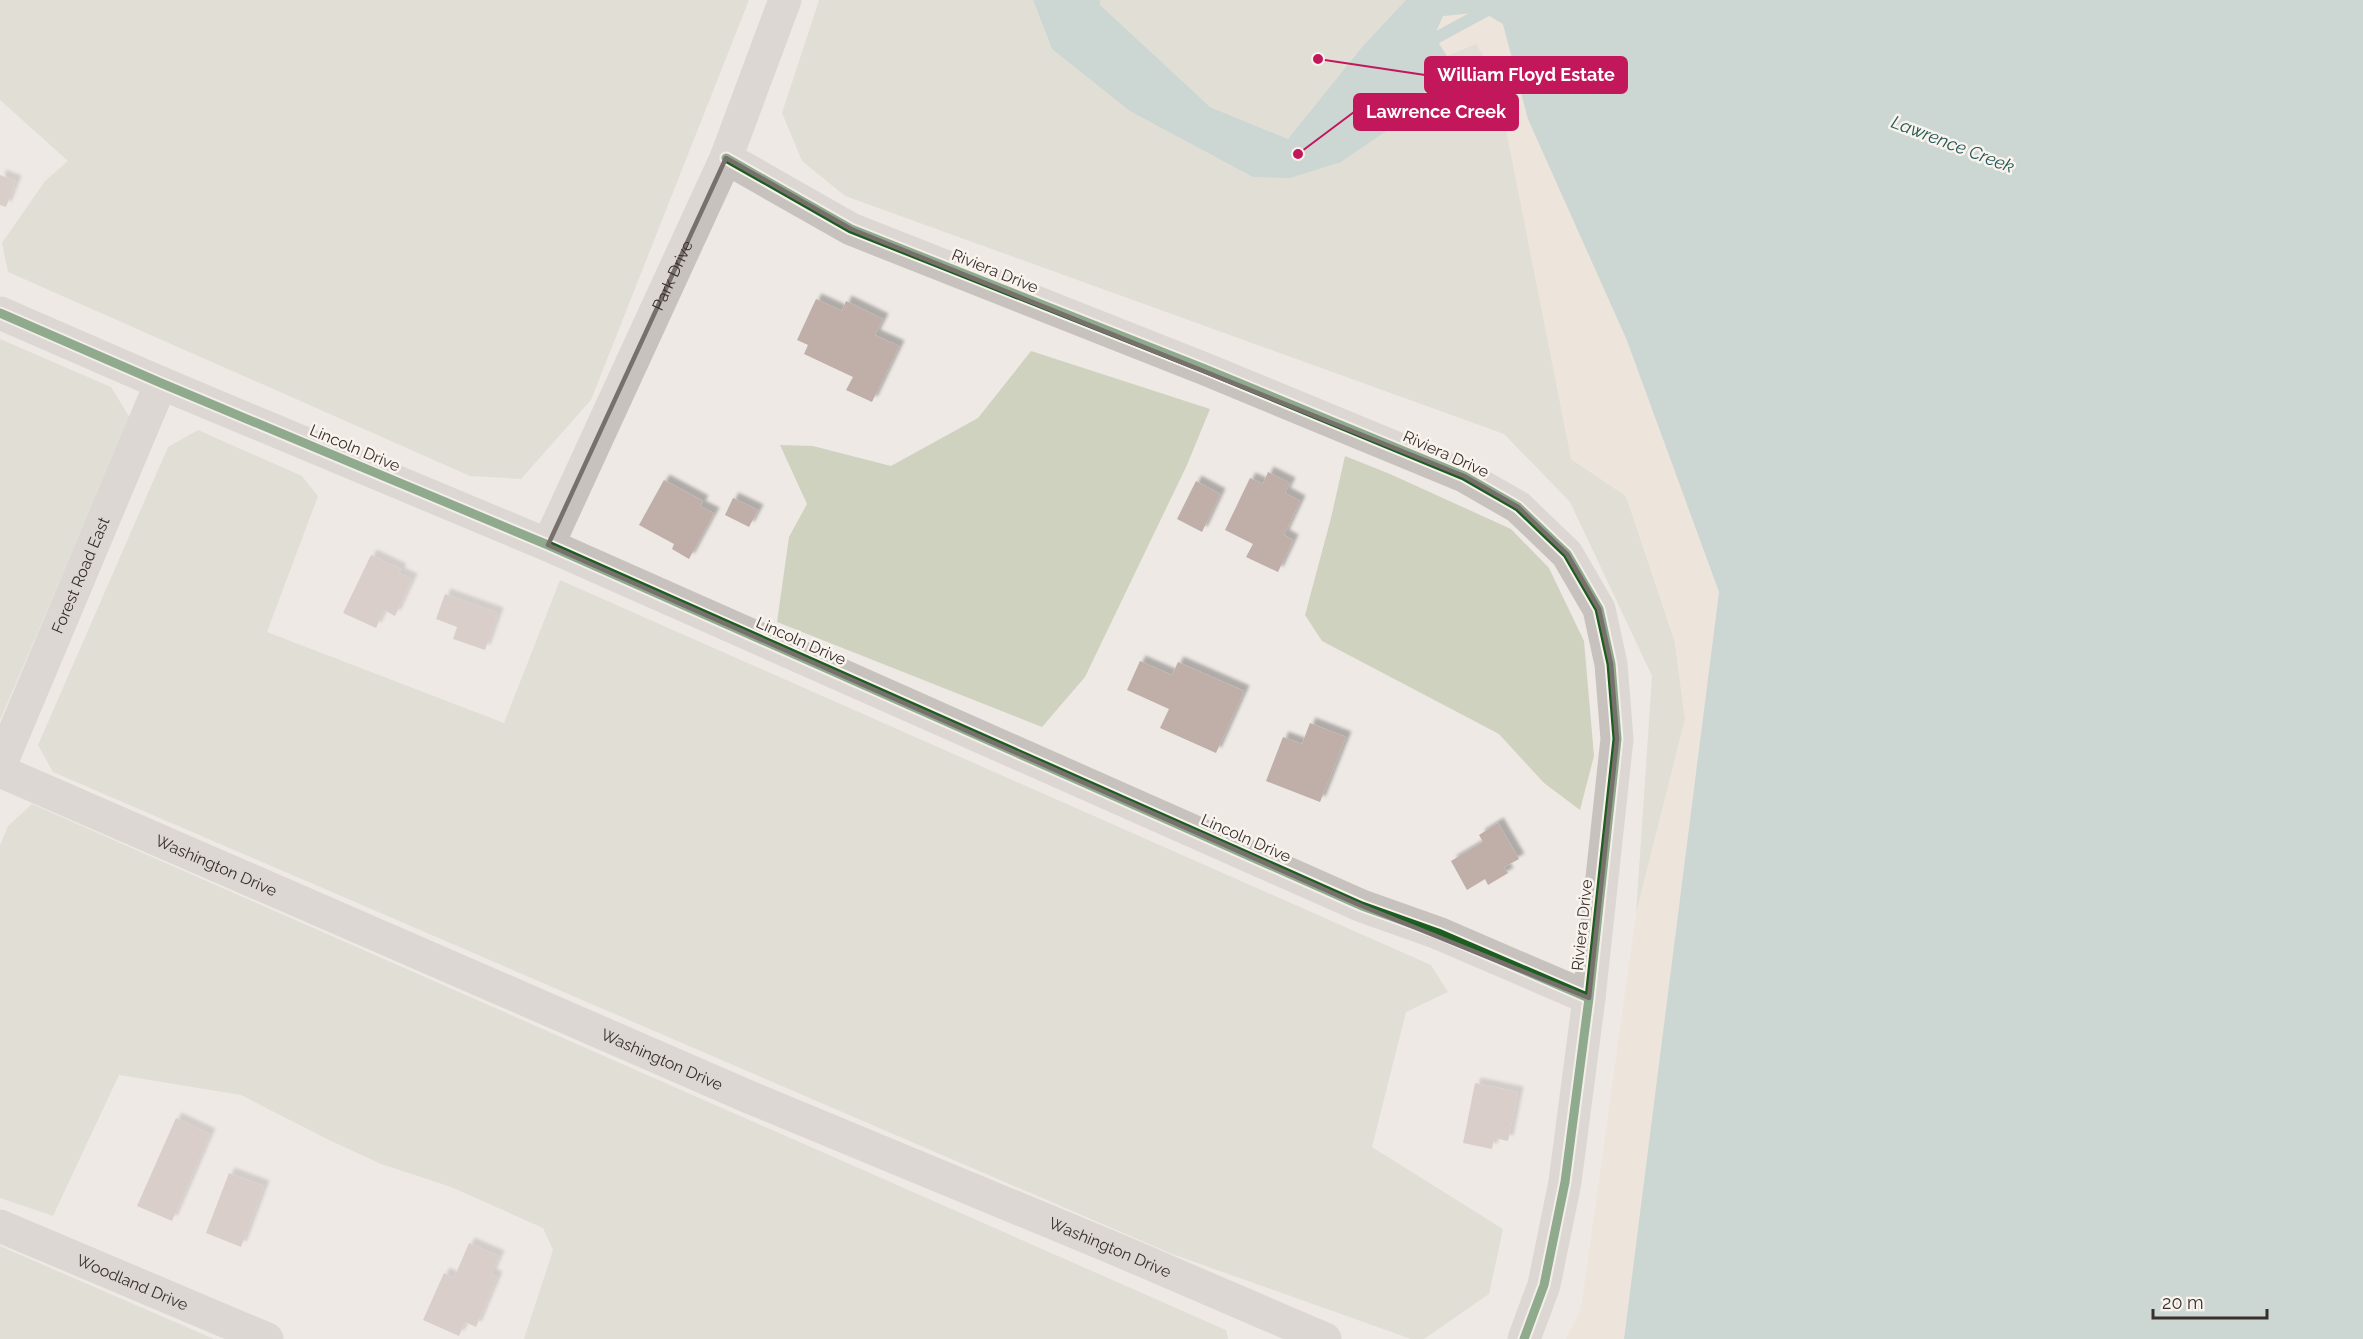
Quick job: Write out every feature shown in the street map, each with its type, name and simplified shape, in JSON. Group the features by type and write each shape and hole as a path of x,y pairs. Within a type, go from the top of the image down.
{"street":[{"name":"Park Drive","path":"548,545 726,158 785,0"},
{"name":"Riviera Drive","path":"726,158 851,229 1205,369 1464,476 1518,507 1567,554 1599,609 1611,664 1617,739 1589,998 1565,1182 1544,1285 1524,1339"},
{"name":"Lincoln Drive","path":"0,313 548,545 1362,906 1438,933 1589,998"},
{"name":"Forest Road East","path":"0,766 161,383"},
{"name":"Washington Drive","path":"0,771 738,1093 1118,1250 1325,1339"},
{"name":"Woodland Drive","path":"0,1226 267,1339"}],"highlighted area":[{"path":"726,158 851,229 1464,476 1518,507 1567,554 1599,609 1611,664 1617,739 1589,998 1362,906 548,545"}],"green space":[{"path":"0,0 749,0 591,400 521,479 470,476 8,272 2,243 45,181 68,161 0,100"},
{"path":"819,0 1033,0 1052,49 1288,139 1210,107 1175,76 1151,66 1095,0 1831,0 1626,338 1571,459 1626,496 1675,642 1685,719 1636,914 1652,676 1570,502 1504,434 845,196 802,161 782,113"},
{"path":"0,339 111,387 130,418 0,720"},
{"path":"1031,351 1210,409 1187,465 1085,677 1042,727 777,622 789,537 807,504 780,445 813,446 891,466 978,418"},
{"path":"198,430 302,476 318,496 267,632 504,723 560,580 1431,965 1448,992 1406,1012 1372,1147 1503,1229 1489,1294 1424,1339 1411,1339 1172,1254 53,772 38,745 168,447"},
{"path":"1345,456 1511,529 1549,568 1584,641 1594,756 1580,810 1544,783 1499,734 1322,641 1305,615"},
{"path":"32,804 1226,1330 1228,1339 524,1339 553,1250 543,1228 451,1187 381,1164 241,1095 119,1075 53,1216 0,1198 0,845 8,826"},
{"path":"0,1246 214,1339 0,1339"}],"sand":[{"path":"1483,12 1503,24 1528,119 1626,338 1719,592 1624,1339 1566,1339 1581,1310 1636,914 1685,720 1675,642 1626,496 1571,459 1495,74 1476,44 1447,56 1434,36 1443,16"}],"water":[{"path":"1033,0 1100,0 1100,5 1210,107 1288,139 1363,46 1406,0 2363,0 2363,1339 1624,1339 1719,592 1626,338 1528,119 1503,24 1483,12 1443,16 1434,36 1447,56 1408,116 1341,162 1290,178 1253,177 1130,111 1052,49"}],"building":[{"path":"0,175 16,181 6,207 0,205"},
{"path":"816,299 842,311 846,301 883,319 875,335 899,346 872,402 846,390 853,377 804,354 808,345 797,340"},
{"path":"1268,472 1290,483 1285,493 1300,501 1284,535 1293,540 1278,572 1246,557 1253,544 1225,530 1250,478 1263,484"},
{"path":"664,480 703,501 700,506 714,513 689,559 672,549 674,544 639,525"},
{"path":"1196,481 1220,494 1202,532 1177,519"},
{"path":"733,498 758,510 749,527 725,515"},
{"path":"371,555 401,569 399,573 412,579 395,616 384,610 376,628 343,613"},
{"path":"445,594 498,613 485,650 453,639 457,627 436,619"},
{"path":"1140,661 1172,675 1178,662 1244,691 1216,753 1160,728 1169,709 1127,690"},
{"path":"1310,723 1346,737 1320,802 1266,781 1283,737 1302,744"},
{"path":"1498,823 1519,859 1504,867 1508,873 1488,885 1485,879 1467,890 1451,861 1483,842 1479,835"},
{"path":"1475,1083 1518,1092 1508,1141 1494,1138 1492,1149 1463,1143"},
{"path":"176,1118 210,1134 172,1221 137,1206"},
{"path":"229,1173 264,1186 241,1247 206,1233"},
{"path":"469,1243 499,1256 491,1274 497,1277 476,1327 465,1322 459,1336 423,1320 444,1273 454,1278"}],"waterway":[{"name":"Lawrence Creek","path":"1421,46 1506,0"}],"cycle path":[{"path":"726,158 851,229 1205,369 1464,476 1518,507 1567,554 1599,609 1611,664 1617,739 1589,998 1565,1182 1544,1285 1524,1339"},
{"path":"0,313 548,545 1362,906 1438,933 1589,998"}],"place":[{"name":"William Floyd Estate","path":"1318,59"},
{"name":"Lawrence Creek","path":"1298,154"}]}
